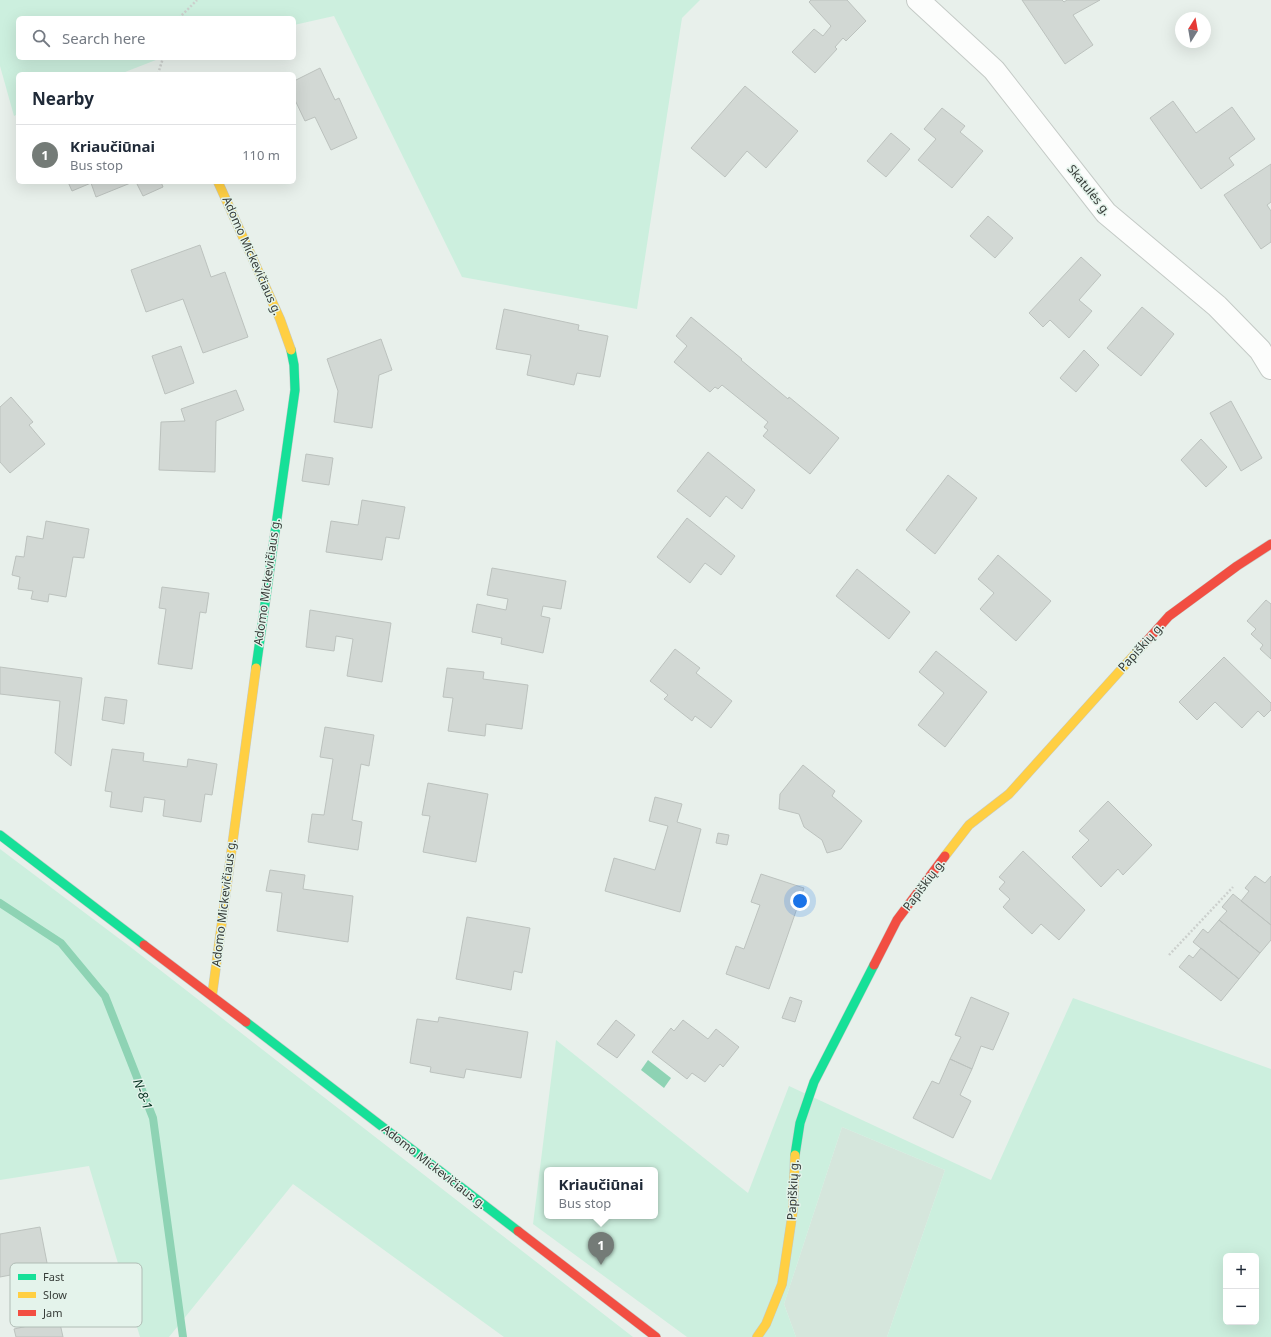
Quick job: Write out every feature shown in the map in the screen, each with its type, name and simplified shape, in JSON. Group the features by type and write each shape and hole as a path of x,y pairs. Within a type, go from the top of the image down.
{"street":[{"name":"Skatulės g.","path":"918,0 994,70 1106,213 1218,306 1260,350 1271,368"},
{"name":"Adomo Mickevičiaus g.","path":"212,996 267,583 295,390 294,365 290,344 219,184"},
{"name":"Papiškių g.","path":"757,1337 766,1324 782,1284 794,1210 795,1159 800,1123 814,1082 897,920 969,825 1009,794 1169,616 1237,566 1271,544"},
{"name":"Adomo Mickevičiaus g.","path":"0,835 656,1337"}],"path":[{"path":"181,16 197,0"},
{"path":"159,72 163,60"},
{"path":"1169,955 1233,887"}],"shaded area":[{"path":"0,0 700,0 682,18 637,309 462,277 334,16 296,25 296,16 16,16 16,60 156,60 125,72 16,72 16,115 14,116 0,66"},
{"path":"0,849 133,949 633,1337 504,1337 293,1184 169,1337 140,1337 137,1327 142,1327 142,1263 118,1263 89,1166 0,1180"},
{"path":"1073,998 1271,1069 1271,1337 887,1337 945,1170 842,1127 784,1304 796,1337 687,1337 533,1224 556,1040 748,1193 789,1086 991,1180"},
{"path":"648,1060 671,1078 664,1088 641,1070"},
{"path":"842,1127 945,1170 887,1337 796,1337 784,1304"}],"building":[{"path":"811,0 847,0 866,21 846,41 843,38 835,47 837,49 815,73 792,52 814,29 823,36 831,26 809,2"},
{"path":"1022,0 1062,0 1064,2 1067,0 1100,0 1073,15 1093,45 1065,64"},
{"path":"320,68 335,100 339,98 357,138 331,150 315,117 305,121 296,102 296,80"},
{"path":"745,86 798,131 766,168 747,151 725,177 691,148"},
{"path":"1173,101 1196,133 1232,107 1255,139 1229,158 1234,165 1201,189 1150,118"},
{"path":"942,108 965,126 960,132 983,151 952,188 918,160 936,139 924,129"},
{"path":"891,133 910,149 886,177 867,161"},
{"path":"1271,164 1271,202 1267,205 1271,211 1271,242 1261,249 1224,195"},
{"path":"69,184 89,184 72,191"},
{"path":"91,184 128,184 96,197"},
{"path":"137,184 162,184 163,187 143,196"},
{"path":"988,216 1013,238 995,258 970,236"},
{"path":"200,245 211,277 225,272 248,337 203,353 183,299 146,312 131,270"},
{"path":"1081,257 1101,275 1079,300 1092,311 1069,338 1050,320 1043,327 1029,313"},
{"path":"1142,307 1174,334 1141,376 1107,348"},
{"path":"504,309 579,325 578,330 608,336 600,377 577,373 574,385 527,375 531,355 496,349"},
{"path":"691,317 788,399 789,397 839,438 810,474 763,436 768,430 764,427 768,422 722,385 718,389 715,387 710,392 674,362 687,346 676,336"},
{"path":"381,339 392,370 379,375 372,428 334,422 338,391 327,359"},
{"path":"181,346 194,383 165,394 152,356"},
{"path":"1084,350 1099,365 1076,392 1060,378"},
{"path":"236,390 244,410 216,421 215,472 159,470 161,422 185,421 181,409"},
{"path":"11,397 33,422 29,425 45,444 10,473 0,462 0,407"},
{"path":"1231,401 1262,458 1241,471 1210,413"},
{"path":"1201,439 1227,467 1206,487 1181,460"},
{"path":"708,452 755,490 742,509 726,496 710,517 677,491"},
{"path":"306,454 333,458 329,485 302,481"},
{"path":"948,475 977,498 935,554 906,530"},
{"path":"362,500 405,507 399,539 386,537 382,560 326,552 331,521 358,525"},
{"path":"687,518 735,556 721,575 705,563 690,583 657,557"},
{"path":"46,521 89,529 84,558 73,557 66,597 49,594 48,602 31,599 33,591 18,589 20,577 12,575 16,556 24,557 27,536 43,539"},
{"path":"998,555 1051,601 1016,641 980,609 994,593 978,579"},
{"path":"492,568 566,581 561,609 543,606 541,616 550,618 543,653 501,644 502,638 472,632 477,604 506,610 508,599 487,595"},
{"path":"857,569 910,612 889,639 836,596"},
{"path":"162,587 209,593 206,613 200,612 192,669 158,664 166,609 159,608"},
{"path":"1266,600 1271,604 1271,659 1260,649 1263,645 1251,634 1256,629 1247,621"},
{"path":"310,610 391,623 382,682 347,676 353,639 336,636 334,651 306,647"},
{"path":"675,649 700,668 696,673 732,701 711,728 695,716 692,721 664,699 668,695 650,681"},
{"path":"936,651 987,692 945,747 918,725 944,693 919,672"},
{"path":"1224,657 1271,703 1271,710 1264,717 1258,711 1242,728 1215,702 1197,720 1179,702"},
{"path":"0,667 82,678 71,766 55,753 60,701 0,694"},
{"path":"447,668 484,672 483,679 528,685 522,729 486,724 485,736 448,731 453,698 443,697"},
{"path":"105,697 127,700 124,724 102,720"},
{"path":"325,727 374,735 369,766 361,764 352,820 362,822 358,850 308,842 312,814 324,815 333,759 320,757"},
{"path":"112,749 144,753 143,761 187,767 188,759 217,764 212,795 205,794 201,822 163,816 165,800 144,797 142,812 110,807 112,792 105,791"},
{"path":"803,765 835,791 832,796 862,821 841,849 827,853 822,840 804,827 799,814 779,809 780,794"},
{"path":"428,783 488,794 476,862 423,852 430,816 422,815"},
{"path":"655,797 682,804 677,822 701,829 680,912 605,891 614,858 655,870 668,826 649,821"},
{"path":"1108,801 1152,845 1123,875 1118,869 1101,887 1072,857 1089,840 1079,831"},
{"path":"718,833 729,835 727,845 716,843"},
{"path":"1023,851 1085,910 1059,940 1041,924 1032,934 1003,907 1010,899 999,889 1005,882 999,877"},
{"path":"270,870 305,875 303,889 353,896 348,942 277,931 282,893 266,891"},
{"path":"761,874 804,888 769,989 726,974 736,946 744,949 760,905 751,902"},
{"path":"1255,876 1265,883 1271,876 1271,925 1241,901 1249,891 1245,888"},
{"path":"1233,894 1271,925 1271,940 1260,953 1219,920 1227,911 1222,907"},
{"path":"467,917 530,928 522,973 514,971 511,990 456,979"},
{"path":"1219,920 1260,953 1239,979 1193,942 1203,929 1208,933"},
{"path":"1201,948 1239,979 1221,1001 1179,967 1189,955 1193,958"},
{"path":"790,997 802,1001 795,1022 782,1018"},
{"path":"971,997 1009,1013 993,1050 981,1046 972,1069 950,1059 961,1037 955,1035"},
{"path":"439,1017 528,1032 521,1078 466,1069 464,1078 430,1072 431,1067 410,1063 417,1019 438,1022"},
{"path":"616,1020 635,1035 617,1058 597,1044"},
{"path":"683,1020 708,1039 716,1029 739,1047 723,1067 720,1064 705,1082 692,1073 687,1079 652,1052 671,1028 674,1031"},
{"path":"950,1059 972,1069 960,1095 971,1101 953,1138 913,1118 932,1081 939,1084"},
{"path":"40,1227 47,1263 10,1263 10,1275 0,1277 0,1234"},
{"path":"23,1327 61,1327 63,1337 16,1337 14,1329"}],"waterway":[{"name":"N-8-1","path":"0,903 61,943 105,996 153,1118 183,1337"}],"traffic: fast":[{"path":"256,668 295,390 294,365 291,350"},
{"path":"0,835 144,945"},
{"path":"795,1155 800,1123 814,1082 874,965"},
{"path":"246,1022 518,1231"}],"traffic: slow":[{"path":"219,184 280,319 291,350"},
{"path":"945,856 969,825 1009,794 1144,644"},
{"path":"212,996 256,668"},
{"path":"757,1337 766,1324 782,1284 793,1210 795,1155"}],"traffic: jam":[{"path":"1144,644 1169,616 1237,566 1271,544"},
{"path":"874,965 897,920 945,856"},
{"path":"144,945 246,1022"},
{"path":"518,1231 656,1337"}],"place":[{"name":"Kriaučiūnai","path":"601,1265"}]}
